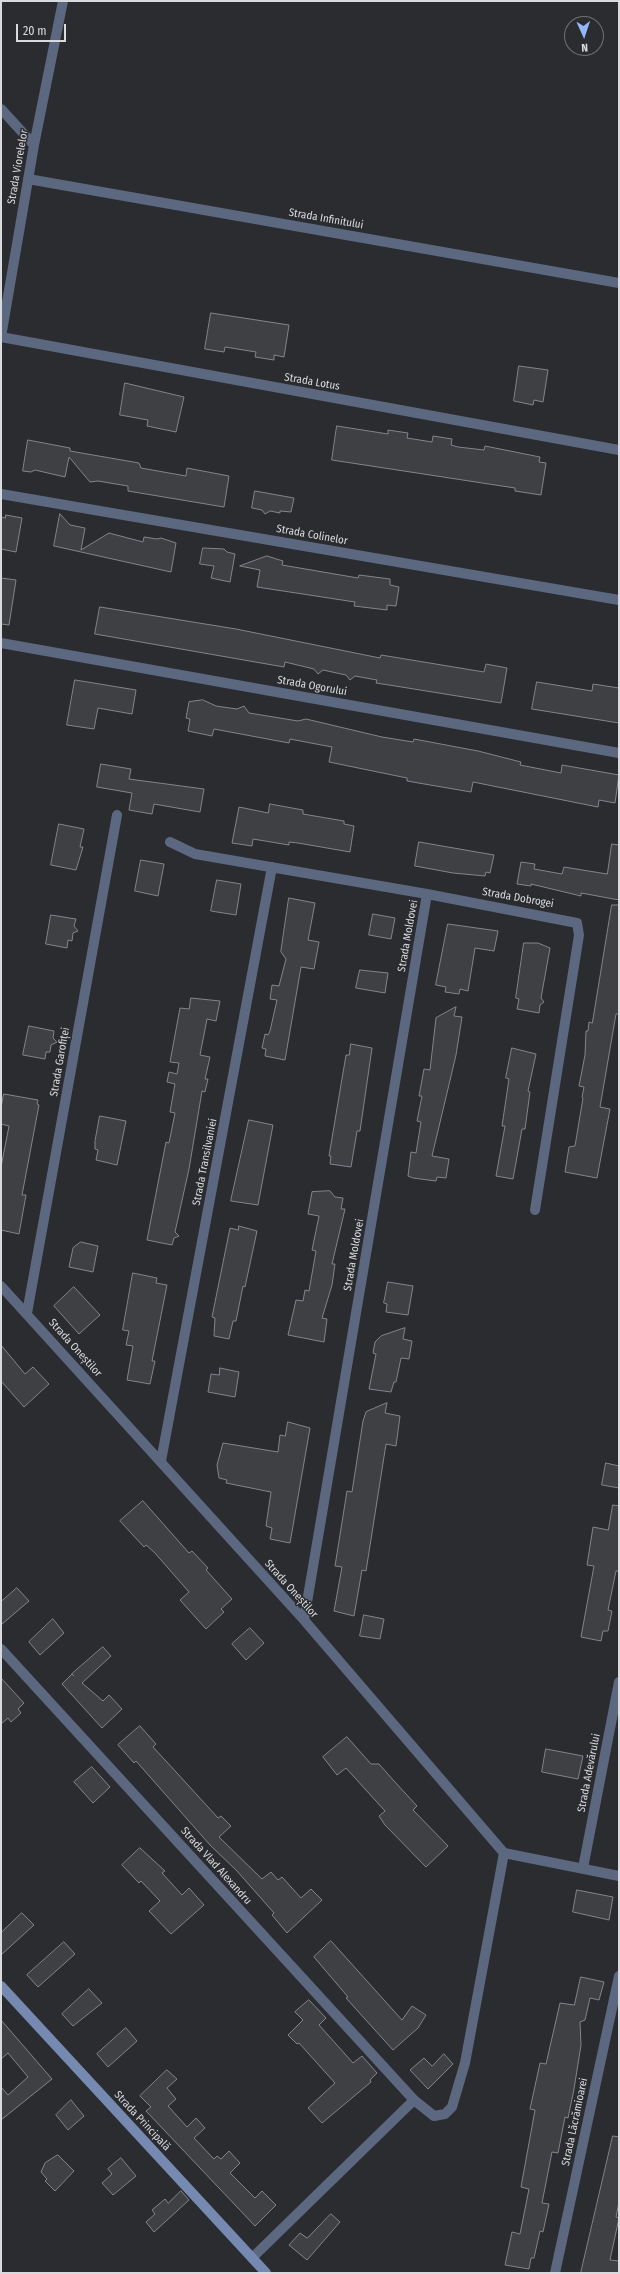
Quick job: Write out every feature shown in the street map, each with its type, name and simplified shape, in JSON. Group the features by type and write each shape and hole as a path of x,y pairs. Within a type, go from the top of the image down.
{"main road":[{"name":"Strada Principală","path":"1,1986 266,2273"}],"street":[{"name":"Strada Viorelelor","path":"1,337 34,145 63,1"},
{"path":"1,109 34,145"},
{"name":"Strada Infinitului","path":"28,179 619,283"},
{"name":"Strada Lotus","path":"1,337 619,450"},
{"name":"Strada Colinelor","path":"1,494 619,600"},
{"name":"Strada Ogorului","path":"1,643 619,753"},
{"name":"Strada Garofiței","path":"27,1312 116,815"},
{"name":"Strada Dobrogei","path":"170,842 195,854 428,894 577,923 579,935 536,1210"},
{"name":"Strada Transilvaniei","path":"161,1461 272,867"},
{"name":"Strada Moldovei","path":"304,1620 428,894"},
{"name":"Strada Oneștilor","path":"1,1286 27,1312 304,1620 504,1853"},
{"name":"Strada Vlad Alexandru","path":"1,1649 414,2100 434,2116 445,2114 452,2107 465,2063 504,1853"},
{"name":"Strada Adevărului","path":"583,1868 619,1682"},
{"path":"504,1853 619,1876"},
{"name":"Strada Lăcrămioarei","path":"555,2273 619,1976"},
{"path":"252,2258 414,2100"}],"building":[{"path":"211,313 289,325 284,357 274,355 274,360 255,357 256,352 225,347 224,352 205,349"},
{"path":"519,366 548,370 543,402 534,400 533,405 514,401"},
{"path":"125,383 184,397 176,432 147,426 148,420 120,415"},
{"path":"337,426 388,434 388,430 408,433 407,438 432,442 433,436 452,439 451,445 458,447 484,450 485,446 540,457 539,462 546,463 541,495 515,491 515,488 332,460"},
{"path":"28,440 70,448 70,451 139,463 141,468 186,476 187,468 229,476 224,507 128,491 128,486 98,481 90,482 69,457 65,477 35,470 31,472 23,471"},
{"path":"255,491 294,498 291,512 280,511 280,513 270,511 265,514 262,510 252,508"},
{"path":"60,514 70,525 85,528 81,550 109,533 143,542 144,537 157,539 161,538 176,543 171,572 54,546"},
{"path":"6,515 22,518 16,552 1,549 1,517 5,518"},
{"path":"203,548 224,549 227,552 235,554 230,582 211,578 214,566 200,564"},
{"path":"267,556 283,561 282,565 358,578 359,575 390,579 390,585 399,587 396,606 387,605 387,610 354,606 355,602 257,587 260,570 240,566"},
{"path":"1,578 16,580 9,625 1,624"},
{"path":"100,607 236,629 380,658 381,655 484,672 486,664 507,668 501,703 376,683 377,680 355,676 350,680 346,675 323,670 318,674 314,669 285,662 284,667 95,634"},
{"path":"75,680 136,690 132,714 98,708 94,729 67,725"},
{"path":"537,682 592,691 593,684 619,688 619,723 532,709"},
{"path":"203,700 216,706 237,709 244,706 249,713 298,721 306,719 382,737 413,742 414,739 478,751 521,762 520,765 561,773 562,765 619,775 615,803 599,800 598,807 473,782 471,792 407,781 407,778 329,762 332,747 290,739 289,743 214,729 212,736 188,731 190,719 186,718 189,702"},
{"path":"101,764 131,769 129,779 204,789 200,812 154,804 152,814 129,810 132,793 97,787"},
{"path":"270,804 303,810 303,814 344,821 344,824 354,826 350,852 298,843 289,842 289,845 253,839 252,846 232,843 239,807 268,813"},
{"path":"59,824 84,829 80,847 83,847 76,870 51,865"},
{"path":"419,842 494,855 490,873 486,872 485,876 453,873 415,866"},
{"path":"612,844 619,845 619,900 581,893 581,896 531,884 531,886 517,884 521,862 535,864 534,869 562,874 564,867 607,874"},
{"path":"141,860 164,864 158,896 135,891"},
{"path":"217,880 241,884 236,915 211,911"},
{"path":"289,898 315,903 308,940 319,942 314,969 301,967 285,1060 265,1056 266,1049 262,1048 265,1034 268,1035 270,1031 277,1000 270,999 272,985 279,986 286,959 281,952"},
{"path":"612,905 619,905 619,1014 616,1014 600,1107 610,1109 597,1178 565,1172 569,1147 575,1146 583,1098 584,1087 579,1086 585,1055 586,1031 588,1031 589,1022 592,1023"},
{"path":"373,914 395,918 391,939 369,935"},
{"path":"51,915 76,919 74,926 78,931 73,933 72,941 68,940 67,948 46,944"},
{"path":"448,924 498,931 494,951 475,948 468,991 460,989 459,994 445,992 446,987 436,985"},
{"path":"524,943 538,943 550,948 541,998 544,1002 540,1005 539,1013 517,1009 519,999 516,998"},
{"path":"360,970 388,973 385,993 356,988"},
{"path":"191,998 220,1001 216,1021 207,1019 200,1055 210,1057 205,1079 208,1079 205,1092 202,1091 189,1169 175,1232 179,1236 174,1238 172,1245 147,1240 166,1142 169,1143 175,1113 170,1112 175,1084 167,1082 169,1072 177,1074 179,1063 170,1062 180,1008 189,1009"},
{"path":"456,1007 454,1016 462,1017 456,1055 432,1156 449,1159 446,1178 437,1177 436,1181 413,1178 408,1176 411,1152 416,1153 421,1122 417,1121 422,1096 419,1096 424,1069 430,1070 436,1018"},
{"path":"29,1026 54,1031 53,1038 57,1042 51,1045 50,1052 46,1052 45,1059 23,1055"},
{"path":"351,1044 372,1048 360,1131 357,1131 351,1167 330,1164 331,1156 329,1156 346,1055 349,1055"},
{"path":"512,1048 536,1054 528,1091 530,1092 525,1129 522,1129 513,1179 496,1176 505,1126 502,1126 509,1079 506,1078"},
{"path":"4,1094 38,1100 37,1104 39,1105 22,1195 26,1195 19,1234 1,1230 1,1167 9,1126 1,1124 1,1108"},
{"path":"100,1116 126,1121 117,1165 96,1160 98,1150 95,1149 95,1141"},
{"path":"249,1120 273,1125 258,1205 231,1201"},
{"path":"330,1191 335,1197 343,1198 341,1209 345,1209 332,1264 335,1264 332,1285 322,1318 327,1319 324,1342 288,1335 296,1300 303,1301 305,1290 309,1291 316,1251 312,1250 319,1216 308,1214 312,1192"},
{"path":"239,1226 257,1231 245,1287 243,1286 236,1321 233,1321 229,1339 214,1336 215,1318 212,1317 230,1228 238,1230"},
{"path":"81,1242 98,1246 93,1272 69,1267 73,1248"},
{"path":"133,1273 157,1278 156,1283 167,1285 152,1361 155,1361 150,1384 127,1380 133,1346 126,1345 129,1331 123,1330"},
{"path":"388,1282 413,1286 408,1315 386,1312 387,1304 384,1303"},
{"path":"74,1287 100,1315 79,1334 54,1306"},
{"path":"405,1328 403,1339 412,1341 409,1359 401,1358 396,1382 394,1382 391,1392 369,1389 376,1354 373,1353 375,1342 381,1336"},
{"path":"1,1345 25,1374 33,1367 49,1384 24,1407 1,1381"},
{"path":"220,1368 239,1372 235,1397 208,1392 211,1374 219,1375"},
{"path":"387,1403 385,1413 400,1416 396,1446 386,1444 366,1571 362,1570 354,1616 334,1611 342,1567 335,1566 347,1491 352,1492 363,1421 366,1412"},
{"path":"288,1422 310,1428 290,1543 270,1539 272,1528 266,1526 271,1492 226,1483 227,1480 219,1478 217,1465 223,1443 278,1452 280,1435 285,1436"},
{"path":"606,1463 619,1466 619,1488 602,1485"},
{"path":"143,1501 189,1553 192,1551 208,1568 206,1570 232,1599 221,1609 224,1612 206,1629 180,1600 189,1592 154,1552 146,1545 144,1547 120,1521"},
{"path":"613,1505 619,1506 619,1571 616,1571 608,1610 612,1611 608,1631 603,1631 601,1641 581,1637 594,1566 587,1565 593,1527 608,1530"},
{"path":"17,1588 29,1601 1,1625 1,1602"},
{"path":"364,1615 384,1619 380,1639 360,1636"},
{"path":"53,1619 64,1633 40,1655 29,1642"},
{"path":"250,1628 264,1643 246,1660 232,1644"},
{"path":"103,1647 111,1656 82,1683 103,1701 109,1695 122,1709 102,1728 62,1684"},
{"path":"1,1678 24,1703 18,1709 21,1713 11,1722 8,1718 1,1724"},
{"path":"140,1726 156,1744 153,1747 218,1818 221,1816 231,1826 219,1837 262,1879 271,1872 278,1880 282,1877 301,1898 311,1889 322,1900 287,1933 272,1915 274,1913 237,1871 210,1845 136,1761 134,1763 118,1745"},
{"path":"347,1737 371,1764 379,1764 417,1806 413,1810 448,1846 426,1867 385,1825 379,1816 385,1811 346,1768 337,1775 323,1757"},
{"path":"546,1749 583,1756 578,1779 542,1772"},
{"path":"92,1767 110,1787 93,1803 74,1782"},
{"path":"140,1848 165,1871 162,1873 182,1895 189,1888 204,1905 171,1934 149,1911 160,1901 141,1881 139,1883 122,1865"},
{"path":"577,1890 613,1897 609,1920 573,1912"},
{"path":"22,1913 34,1925 1,1955 1,1933"},
{"path":"331,1941 402,2020 412,2006 426,2015 418,2028 393,2050 346,1998 348,1997 314,1957"},
{"path":"64,1942 75,1954 38,1987 27,1975"},
{"path":"581,1977 604,1982 599,2000 590,1998 585,2020 580,2022 581,2045 568,2118 565,2117 558,2153 552,2152 542,2203 549,2204 543,2232 540,2231 534,2258 531,2258 529,2269 505,2265 512,2232 520,2234 529,2189 521,2187 535,2110 530,2109 540,2063 546,2064 560,2003 574,2005"},
{"path":"89,1989 102,2003 73,2026 62,2014"},
{"path":"309,2000 326,2018 319,2025 353,2063 362,2056 377,2073 370,2080 371,2082 322,2123 308,2108 335,2083 299,2043 297,2044 288,2035 303,2020 295,2012"},
{"path":"1,2020 52,2079 1,2120 1,2087 8,2095 28,2077 8,2053 1,2059"},
{"path":"126,2028 137,2041 108,2067 97,2054"},
{"path":"444,2054 453,2064 428,2089 410,2070 424,2058 432,2066"},
{"path":"167,2070 177,2079 167,2088 176,2099 168,2106 187,2127 196,2118 205,2128 194,2138 214,2159 217,2156 221,2159 229,2151 240,2163 230,2173 255,2198 262,2191 276,2205 255,2226 146,2111 151,2107 140,2096"},
{"path":"71,2100 84,2116 68,2130 56,2115"},
{"path":"613,2136 619,2137 619,2202 616,2217 619,2218 610,2260 619,2261 619,2273 581,2273"},
{"path":"58,2155 74,2171 55,2191 45,2181 47,2179 41,2172 45,2163"},
{"path":"121,2158 136,2176 113,2195 102,2183 112,2174 108,2169"},
{"path":"181,2191 189,2200 154,2232 146,2222 155,2214 152,2210 165,2199 168,2203"},
{"path":"331,2214 340,2222 307,2260 289,2245 300,2233 307,2238"}]}
